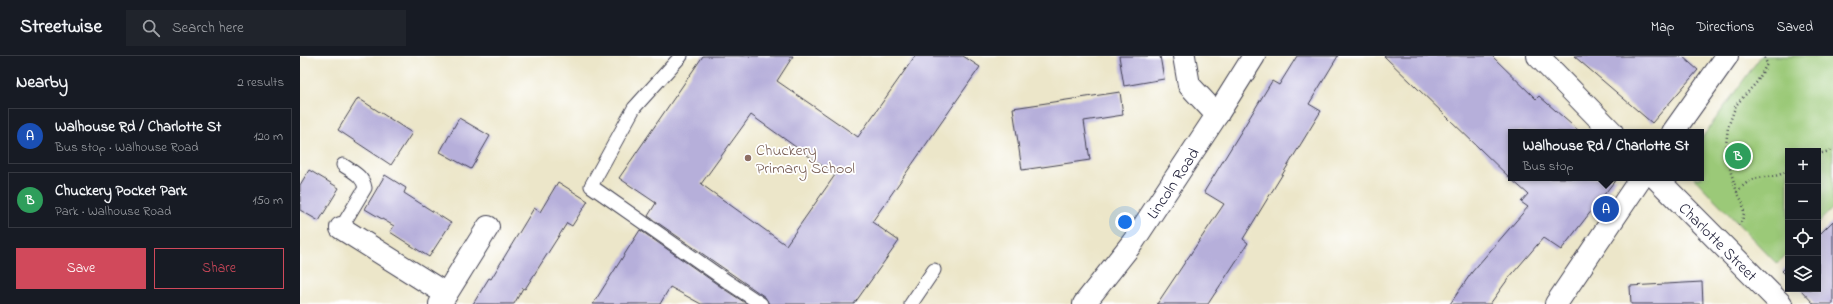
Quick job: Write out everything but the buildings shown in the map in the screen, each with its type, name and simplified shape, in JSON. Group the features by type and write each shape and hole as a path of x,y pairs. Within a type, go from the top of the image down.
{"street":[{"path":"1184,56 1189,85 1217,115"},
{"name":"Lincoln Road","path":"1084,304 1133,242 1254,56"},
{"path":"1538,56 1609,129"},
{"path":"1675,129 1727,56"},
{"path":"1556,304 1639,181"},
{"name":"Charlotte Street","path":"1659,181 1781,304"},
{"path":"341,228 443,299 488,227"}],"lane":[{"path":"681,56 634,108 591,186 761,304"},
{"path":"341,228 365,188 361,177 343,166"},
{"path":"911,304 934,270"}],"path":[{"path":"1720,243 1742,221 1744,213 1743,203 1737,192 1726,145 1728,127 1736,105 1758,82 1765,70 1767,64 1764,56"},
{"path":"1821,153 1833,150"},
{"path":"1737,192 1745,183 1754,178 1773,177 1785,171"}],"green space":[{"path":"1761,56 1833,56 1833,208 1821,220 1821,148 1785,148 1785,256 1777,264 1697,181 1704,181 1704,135"}],"place":[{"name":"Chuckery Pocket Park","path":"1738,156"},
{"name":"Chuckery Primary School","path":"748,158"},
{"name":"Walhouse Rd / Charlotte St","path":"1606,209"}]}
